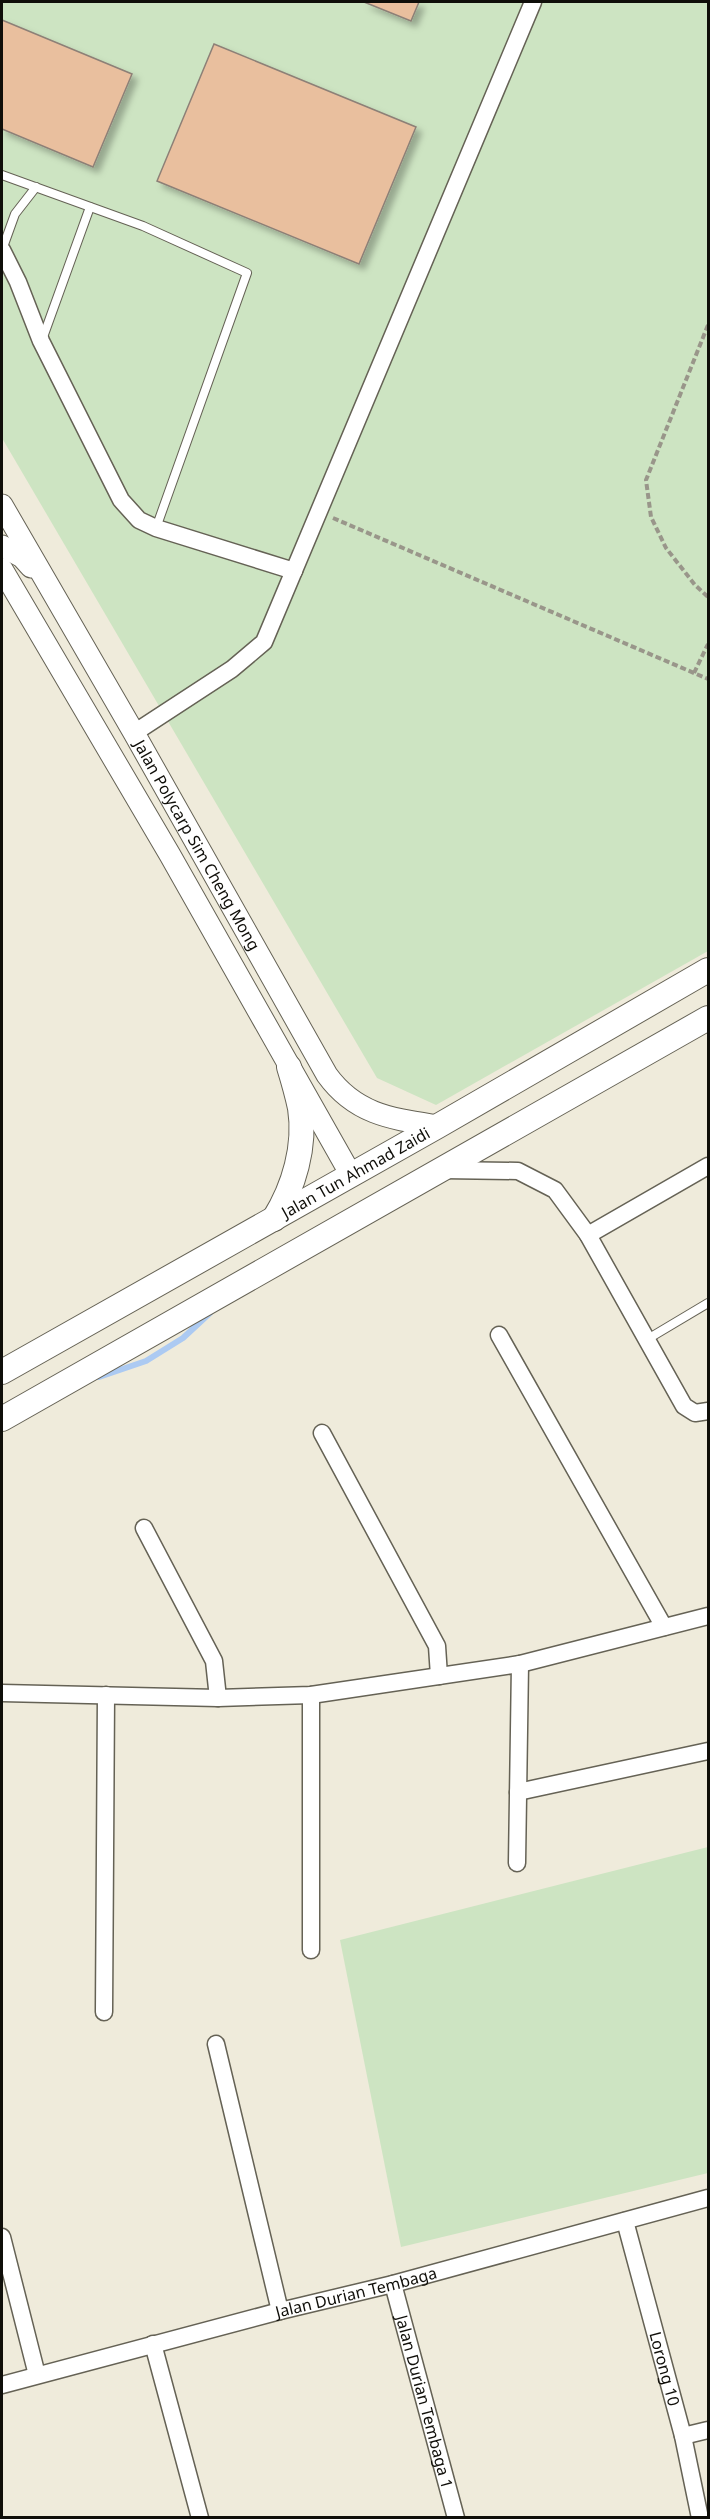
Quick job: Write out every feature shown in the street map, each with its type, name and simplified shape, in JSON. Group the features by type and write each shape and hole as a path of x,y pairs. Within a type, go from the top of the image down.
{"main road":[{"name":"Jalan Tun Ahmad Zaidi","path":"2,1372 438,1126 708,970"},
{"path":"2,1419 708,1018"},
{"path":"274,1219 286,1200 294,1179 300,1148 300,1109 289,1067"}],"street":[{"path":"170,855 141,776 134,733 232,669 264,642 533,2"},
{"path":"2,250 42,341 121,500 139,520 156,528 294,570"},
{"name":"Jalan Polycarp Sim Cheng Mong","path":"2,505 327,1075 336,1087 385,1118 438,1126"},
{"path":"2,546 22,557 55,598"},
{"name":"Jalan Polycarp Sim Cheng Mong","path":"2,568 170,855 351,1175"},
{"path":"588,1235 708,1166"},
{"path":"441,1170 518,1171 555,1190 588,1235 684,1406 695,1413 708,1411"},
{"path":"499,1335 664,1627"},
{"path":"322,1432 437,1646 439,1676"},
{"path":"144,1528 214,1661 218,1698"},
{"path":"2,1693 218,1698 311,1695 520,1664 708,1616"},
{"path":"517,1863 520,1664"},
{"path":"104,2012 106,1695"},
{"path":"311,1695 311,1950"},
{"path":"518,1792 708,1751"},
{"path":"216,2044 280,2311"},
{"name":"Jalan Durian Tembaga","path":"2,2385 280,2311 393,2284 708,2198"},
{"name":"Lorong 10","path":"625,2221 682,2436 700,2517"},
{"path":"2,2236 38,2375"},
{"name":"Jalan Durian Tembaga 1","path":"393,2284 456,2517"},
{"path":"153,2344 200,2517"},
{"path":"682,2436 708,2430"}],"lane":[{"path":"2,175 144,226 248,273 156,528"},
{"path":"2,250 15,214 36,187"},
{"path":"42,341 90,207"},
{"path":"646,1340 708,1303"}],"path":[{"path":"708,326 646,480 651,517 666,548 695,585 708,597"},
{"path":"319,512 708,679"},
{"path":"693,673 708,644"}],"green space":[{"path":"2,2 708,2 708,951 436,1105 377,1078 2,438"},
{"path":"708,1847 708,2173 401,2247 340,1940"}],"building":[{"path":"364,2 419,2 411,21"},
{"path":"2,20 132,74 93,167 2,129"},
{"path":"214,44 416,127 359,264 157,181"}],"waterway":[{"path":"99,1377 146,1361 183,1338 210,1313"}]}
